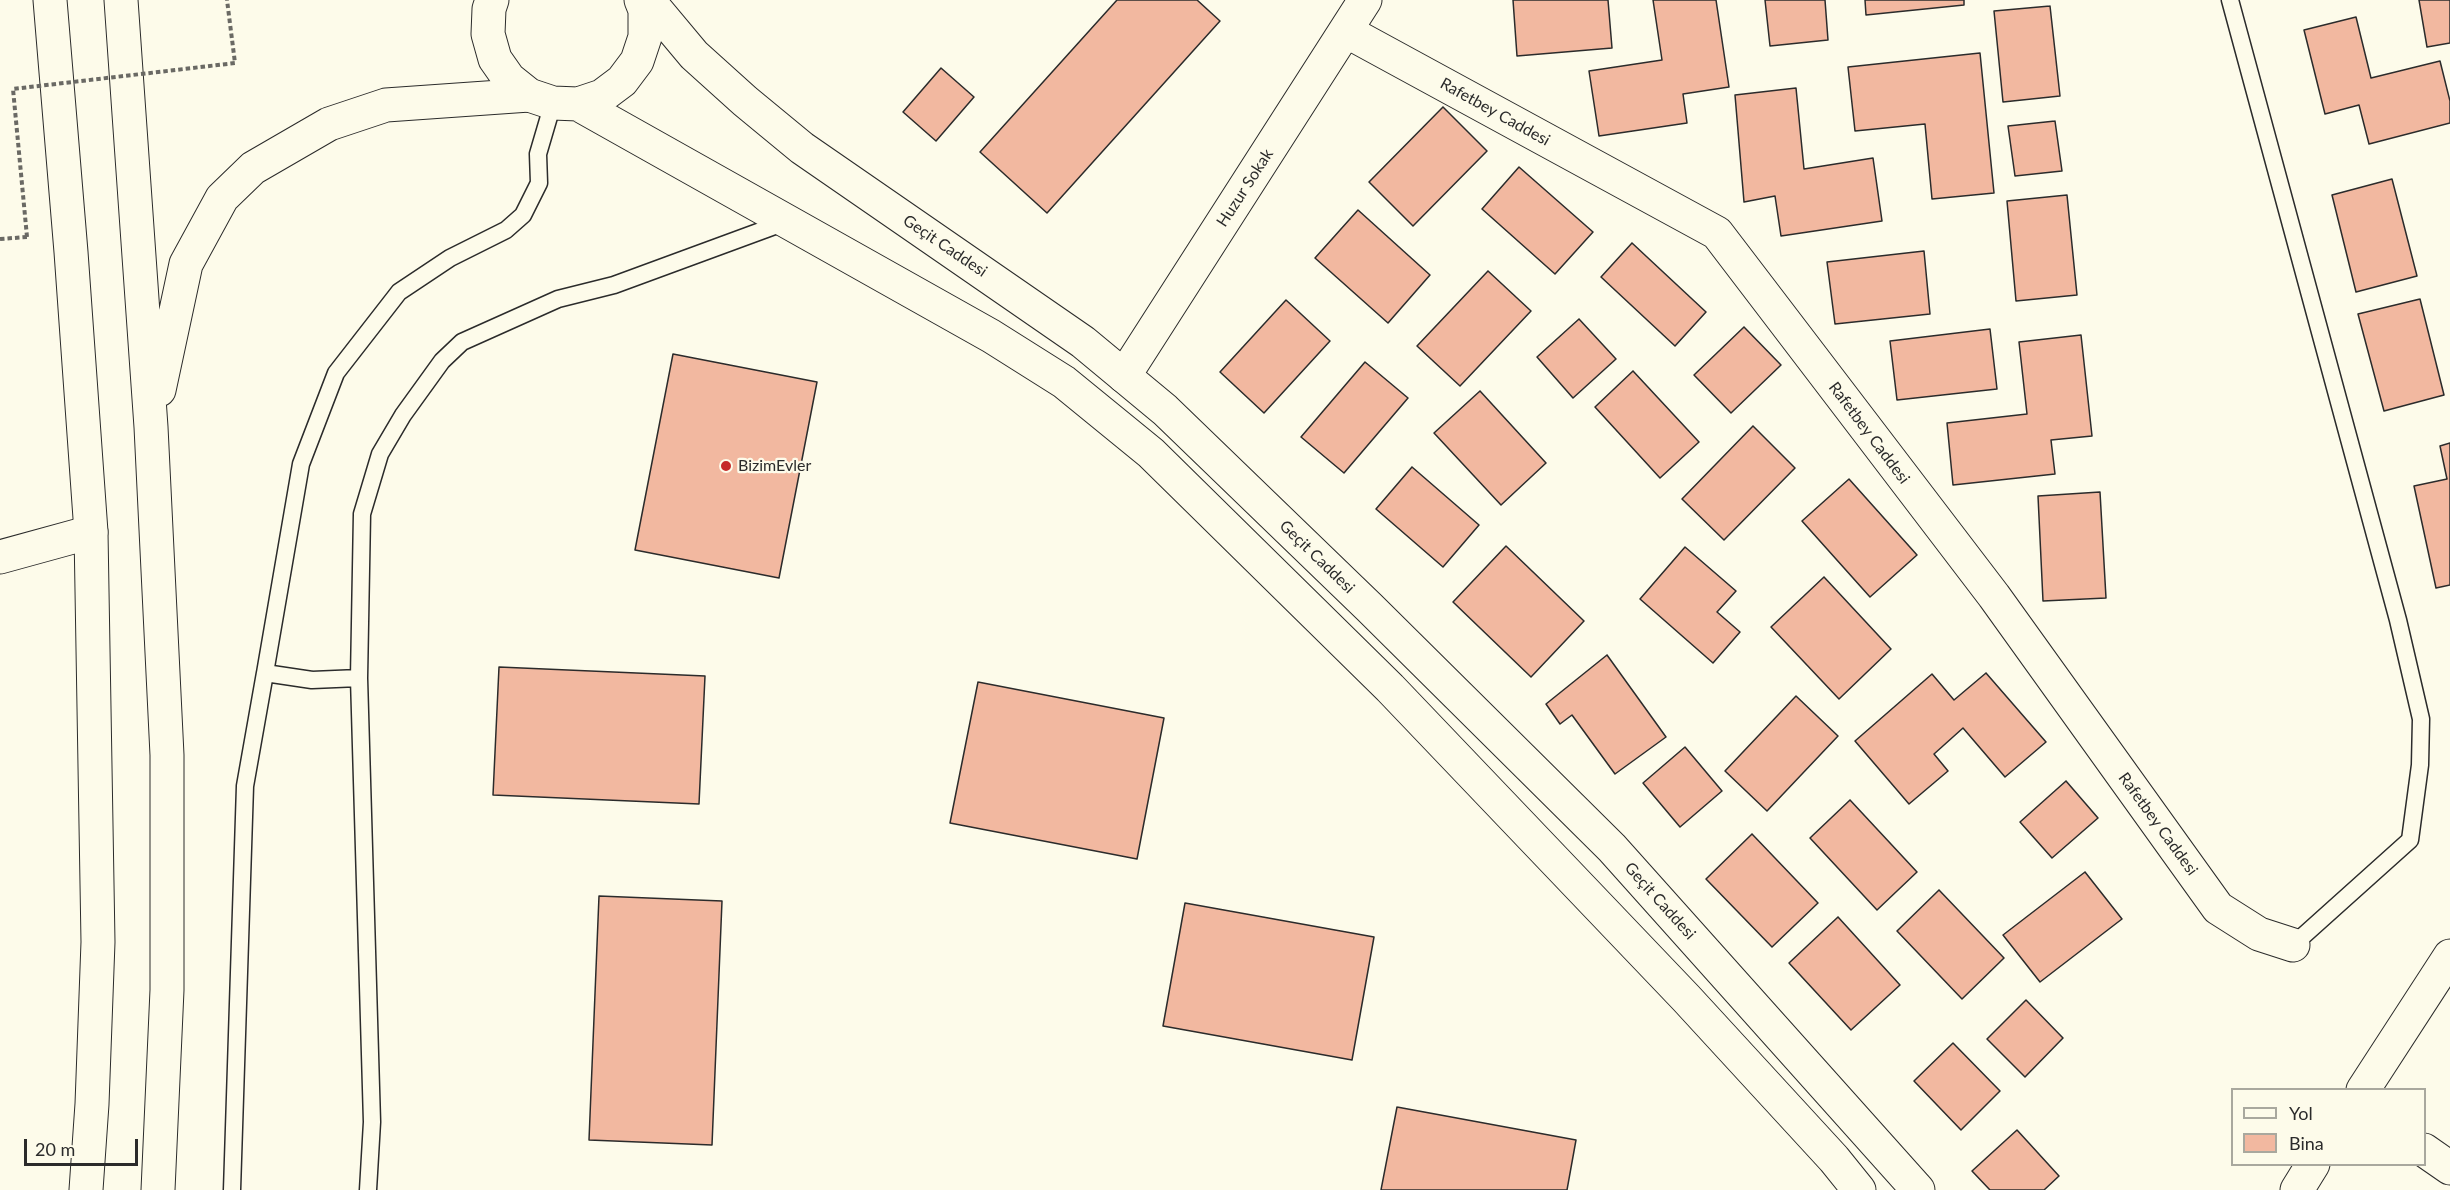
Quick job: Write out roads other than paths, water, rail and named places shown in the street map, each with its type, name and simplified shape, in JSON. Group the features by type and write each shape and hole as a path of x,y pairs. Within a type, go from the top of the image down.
{"main road":[{"path":"50,0 91,532 98,942 92,1104 86,1190"},
{"path":"121,0 152,427 167,755 168,990 158,1190"},
{"path":"492,0 489,9 488,34 495,58 509,79 788,221 978,328 1064,382 1151,453 1390,688 1686,998 1860,1190"},
{"path":"152,427 186,264 222,198 253,168 329,124 386,105 553,100 602,96 622,81 637,61 645,37 645,10 641,0"},
{"name":"Geçit Caddesi","path":"648,0 694,55 802,148 1064,328 1166,410 1612,848 1918,1190"},
{"name":"Huzur Sokak","path":"1102,413 1365,0"},
{"name":"Rafetbey Caddesi","path":"1346,31 1716,233 1994,596 2218,908 2259,934 2293,945"},
{"path":"1039,367 1064,328"},
{"path":"0,558 91,532"},
{"path":"2364,1088 2450,956"},
{"path":"2426,1151 2450,1168"},
{"path":"2297,1190 2312,1166"}],"lane":[{"path":"2230,0 2395,609 2421,719 2420,765 2410,840 2293,945"},
{"path":"232,1190 245,786 301,464 336,372 399,292 450,258 506,230 523,215 538,183 538,154 553,100"},
{"path":"368,1190 372,1122 360,678 362,514 380,454 403,415 442,361 462,342 558,299 614,285 788,221"},
{"path":"265,673 312,680 360,678"}],"place":[{"name":"BizimEvler","path":"726,466"}]}
